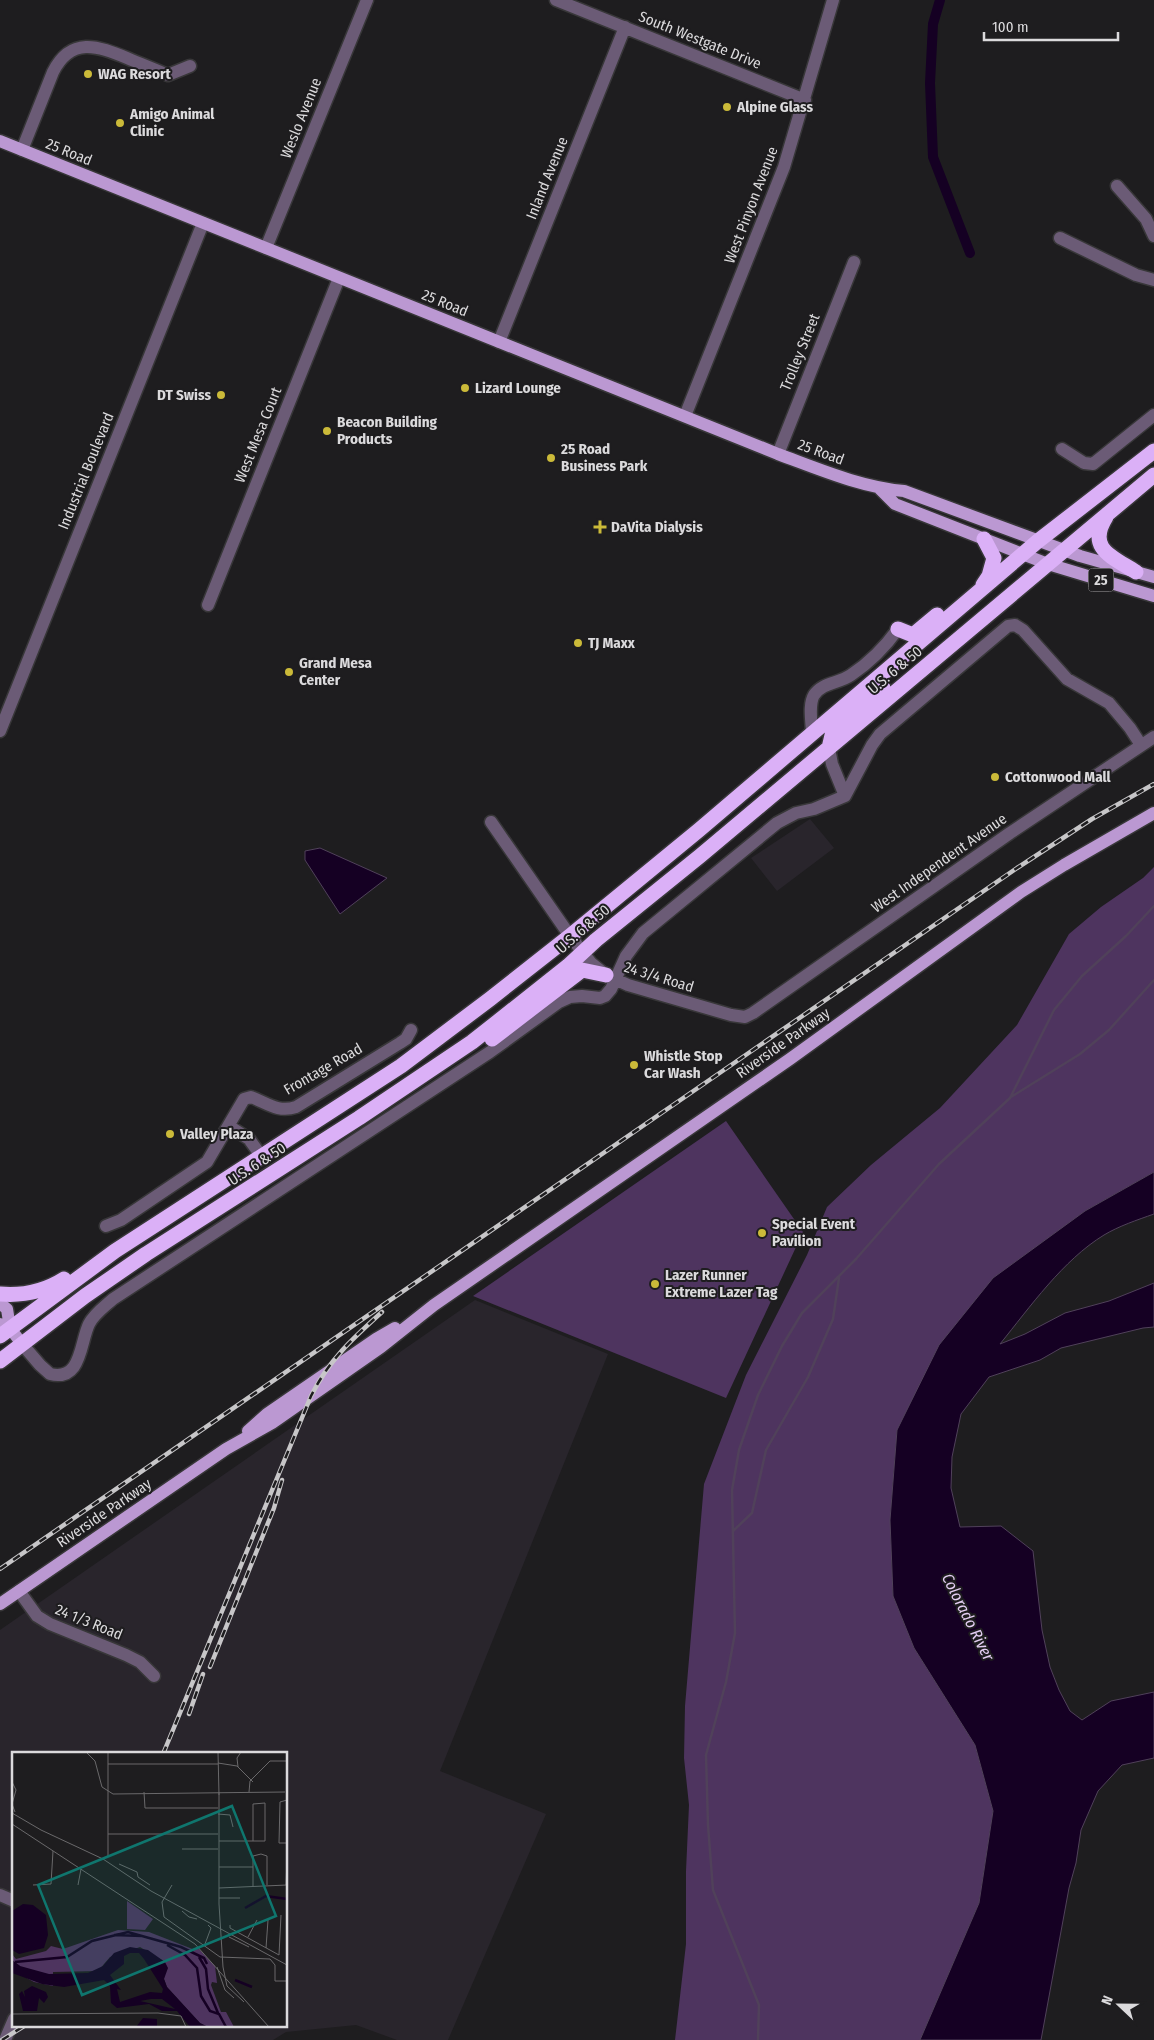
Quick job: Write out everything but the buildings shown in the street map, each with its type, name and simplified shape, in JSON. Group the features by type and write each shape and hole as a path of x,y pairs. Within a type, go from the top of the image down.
{"highway":[{"name":"U.S. 6 & 50","path":"3,1330 115,1251 401,1066 568,934 812,734 1038,541 1154,450"},
{"name":"U.S. 6 & 50","path":"0,1361 85,1296 146,1254 242,1194 472,1042 568,966 582,952 700,856 1132,492 1154,476"},
{"path":"1132,492 1106,517 1098,537 1102,549 1136,572"},
{"path":"898,630 913,634 946,608 970,600 989,576 993,565 992,553 984,539"},
{"path":"829,748 833,731 894,678 918,645"},
{"path":"700,856 732,817 798,762 810,748 812,734"},
{"path":"445,1060 464,1034 565,955 570,943 568,934"},
{"path":"445,1060 482,1046 582,970 610,978"},
{"path":"146,1254 167,1232 259,1170 262,1157"},
{"path":"0,1294 16,1296 47,1288 97,1256 115,1251"}],"main road":[{"name":"25 Road","path":"0,142 778,454 837,476 880,489 904,491 1064,550 1154,577"},
{"name":"25 Road","path":"880,489 895,504 1048,564 1154,596"},
{"name":"Riverside Parkway","path":"0,1604 226,1449 272,1423 381,1347 434,1305 790,1059 1021,892 1154,813"},
{"path":"0,1303 7,1309 3,1330 22,1344"}],"street":[{"name":"Weslo Avenue","path":"266,248 366,0"},
{"name":"South Westgate Drive","path":"556,0 804,100"},
{"name":"West Pinyon Avenue","path":"685,416 784,167 834,0"},
{"name":"Inland Avenue","path":"499,342 625,27"},
{"path":"22,150 53,72 60,60 71,51 85,46 103,48 168,74 190,66"},
{"path":"1117,186 1146,218 1154,236"},
{"name":"Industrial Boulevard","path":"0,731 203,224"},
{"path":"1060,238 1136,275 1154,280"},
{"name":"Trolley Street","path":"778,454 854,262"},
{"name":"West Mesa Court","path":"208,605 339,278"},
{"path":"1062,449 1084,464 1093,464 1154,416"},
{"path":"22,1344 50,1374 65,1373 75,1365 80,1357 84,1336 92,1318 113,1299 400,1112 490,1052 560,1002 576,996 600,998 605,996 611,989 610,978 643,933 733,857 777,823 796,813 814,809 845,796 880,734 1005,627 1011,625 1024,630 1068,679 1109,704 1130,728 1141,745"},
{"path":"812,734 813,697 822,686 839,682 851,675 885,647 898,630"},
{"name":"West Independent Avenue","path":"745,1017 1010,833 1154,737"},
{"path":"829,748 832,764 845,796"},
{"name":"24 3/4 Road","path":"491,822 568,934 582,952 610,978 730,1015 745,1017"},
{"name":"Frontage Road","path":"106,1226 120,1220 207,1162 241,1103 247,1097 282,1109 296,1106 400,1043 406,1039 411,1030"},
{"path":"229,1126 246,1136 262,1157"},
{"name":"24 1/3 Road","path":"19,1591 37,1616 50,1624 126,1654 140,1662 154,1676"},
{"path":"0,1896 12,1900"},
{"path":"6,2040 12,2024"}],"shaded area":[{"path":"810,819 834,848 777,891 751,858"},
{"path":"1154,867 1154,1172 1085,1211 897,1431 890,1520 893,1596 914,1648 975,1745 993,1811 979,1903 920,2040 675,2040 686,1944 686,1871 689,1805 684,1758 685,1706 704,1484 746,1375 807,1255 827,1207 871,1165 940,1108 1017,1025 1069,934 1101,907 1143,878"},
{"path":"726,1121 803,1232 726,1398 473,1296"},
{"path":"475,1300 608,1354 440,1771 546,1814 448,2040 397,2040 356,2025 286,2032 273,2040 0,2040 0,1630"}],"water":[{"path":"320,848 387,878 340,914 305,860 305,851"},
{"name":"Colorado River","path":"1154,1172 1154,1214 1128,1223 1089,1245 1048,1285 1000,1344 1025,1334 1065,1313 1109,1301 1154,1283 1154,1327 1061,1348 1040,1360 989,1377 961,1414 952,1457 951,1488 960,1527 1001,1526 1033,1551 1042,1630 1050,1667 1070,1711 1082,1720 1111,1701 1154,1692 1154,1758 1122,1765 1098,1791 1081,1830 1041,2040 920,2040 979,1903 993,1811 975,1745 914,1648 893,1596 890,1520 897,1430 939,1345 993,1278 1085,1211"}],"waterway":[{"path":"940,0 933,24 930,83 933,157 970,253"},
{"path":"758,2040 759,2005 713,1890 708,1825 706,1755 726,1682 735,1633 732,1490 739,1450 758,1395 782,1346 802,1313 856,1259 939,1164 1010,1098 1054,1010 1082,976 1126,936 1154,906"},
{"path":"1011,1097 1080,1054 1109,1030 1154,980"},
{"path":"733,1531 752,1513 766,1450 808,1377 833,1319 839,1278"}],"railway":[{"path":"0,1569 1017,868 1092,819 1154,784"},
{"path":"164,1752 311,1396 333,1361 382,1312"},
{"path":"210,1667 274,1508 282,1480"},
{"path":"189,1714 203,1674"},
{"path":"2,2040 21,2028"}],"place":[{"name":"WAG Resort","path":"88,74"},
{"name":"Alpine Glass","path":"727,107"},
{"name":"Amigo Animal Clinic","path":"120,123"},
{"name":"Lizard Lounge","path":"465,388"},
{"name":"DT Swiss","path":"221,395"},
{"name":"Beacon Building Products","path":"327,431"},
{"name":"25 Road Business Park","path":"551,458"},
{"name":"DaVita Dialysis","path":"600,527"},
{"name":"TJ Maxx","path":"578,643"},
{"name":"Grand Mesa Center","path":"289,672"},
{"name":"Cottonwood Mall","path":"995,777"},
{"name":"Whistle Stop Car Wash","path":"634,1065"},
{"name":"Valley Plaza","path":"170,1134"},
{"name":"Special Event Pavilion","path":"762,1233"},
{"name":"Lazer Runner Extreme Lazer Tag","path":"655,1284"}]}
